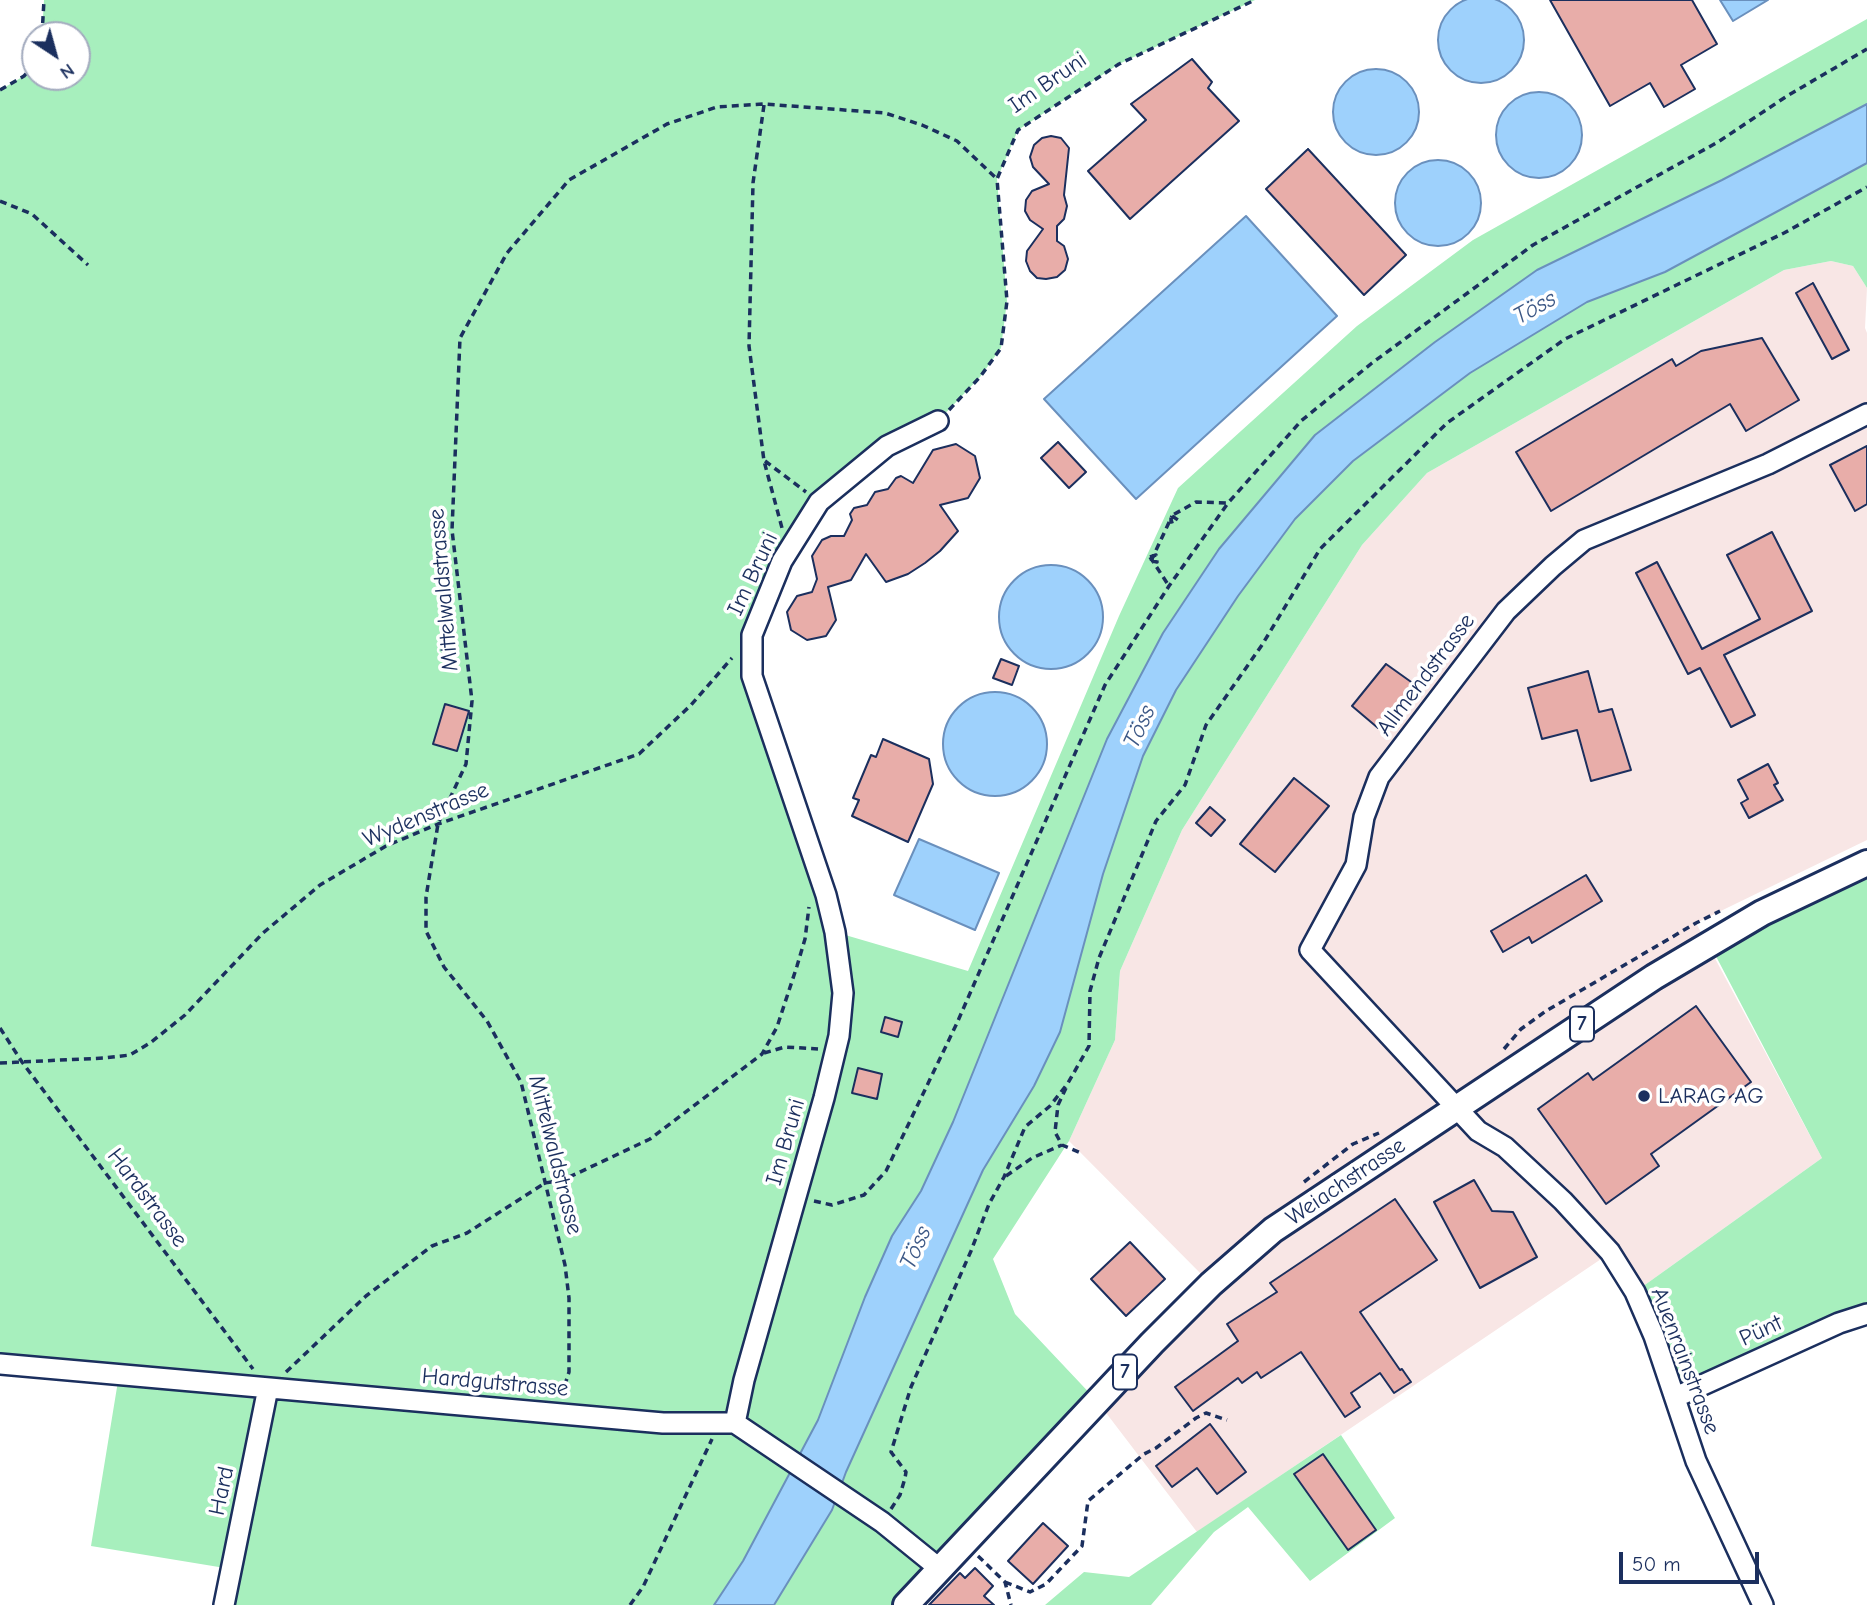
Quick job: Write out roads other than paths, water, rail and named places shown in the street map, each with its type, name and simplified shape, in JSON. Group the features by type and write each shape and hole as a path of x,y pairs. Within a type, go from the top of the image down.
{"main road":[{"name":"Weiachstrasse","path":"906,1605 1211,1284 1273,1230 1654,976 1762,913 1867,863"}],"street":[{"name":"Allmendstrasse","path":"1457,1108 1310,950 1356,865 1364,817 1379,776 1506,611 1553,565 1584,540 1768,464 1867,414"},
{"name":"Im Bruni","path":"726,1423 744,1380 836,1051 843,993 835,932 826,895 752,676 752,635 782,561 819,502 887,446 938,421"},
{"name":"Auenrainstrasse","path":"1457,1108 1478,1131 1505,1147 1553,1192 1610,1252 1650,1325 1696,1461 1763,1605"},
{"name":"Pünt","path":"1676,1397 1839,1323 1867,1314"},
{"name":"Hardgutstrasse","path":"0,1364 663,1423 726,1423 759,1437 880,1521 940,1569"},
{"name":"Hard","path":"224,1605 272,1388"}],"water":[{"path":"1481,-3 1505,4 1517,16 1524,40 1517,64 1505,76 1481,83 1457,76 1445,64 1438,40 1445,16 1457,4"},
{"path":"1720,0 1768,0 1733,21"},
{"path":"1376,69 1393,72 1407,81 1416,95 1419,112 1416,129 1407,143 1393,152 1376,155 1359,152 1345,143 1336,129 1333,112 1336,95 1345,81 1359,72"},
{"path":"1539,92 1556,95 1570,104 1579,118 1582,135 1579,152 1570,166 1556,175 1539,178 1522,175 1508,166 1499,152 1496,135 1499,118 1508,104 1522,95"},
{"name":"Töss","path":"1867,104 1867,163 1665,272 1587,302 1470,373 1353,461 1295,519 1238,596 1176,690 1143,756 1103,874 1060,1032 1034,1086 983,1170 846,1472 832,1510 774,1605 714,1605 743,1561 818,1420 865,1297 892,1236 921,1191 953,1122 1107,739 1163,633 1219,549 1315,435 1435,342 1537,270 1722,180"},
{"path":"1438,160 1455,163 1469,172 1478,186 1481,203 1478,220 1469,234 1455,243 1438,246 1421,243 1407,234 1398,220 1395,203 1398,186 1407,172 1421,163"},
{"path":"1246,216 1337,316 1136,499 1044,399"},
{"path":"1051,565 1071,569 1088,580 1099,597 1103,617 1099,637 1088,654 1071,665 1051,669 1031,665 1014,654 1003,637 999,617 1003,597 1014,580 1031,569"},
{"path":"995,692 1015,696 1032,707 1043,724 1047,744 1043,764 1032,781 1015,792 995,796 975,792 958,781 947,764 943,744 947,724 958,707 975,696"},
{"path":"919,839 999,873 975,930 894,895"}],"place":[{"name":"LARAG AG","path":"1644,1096"}]}
